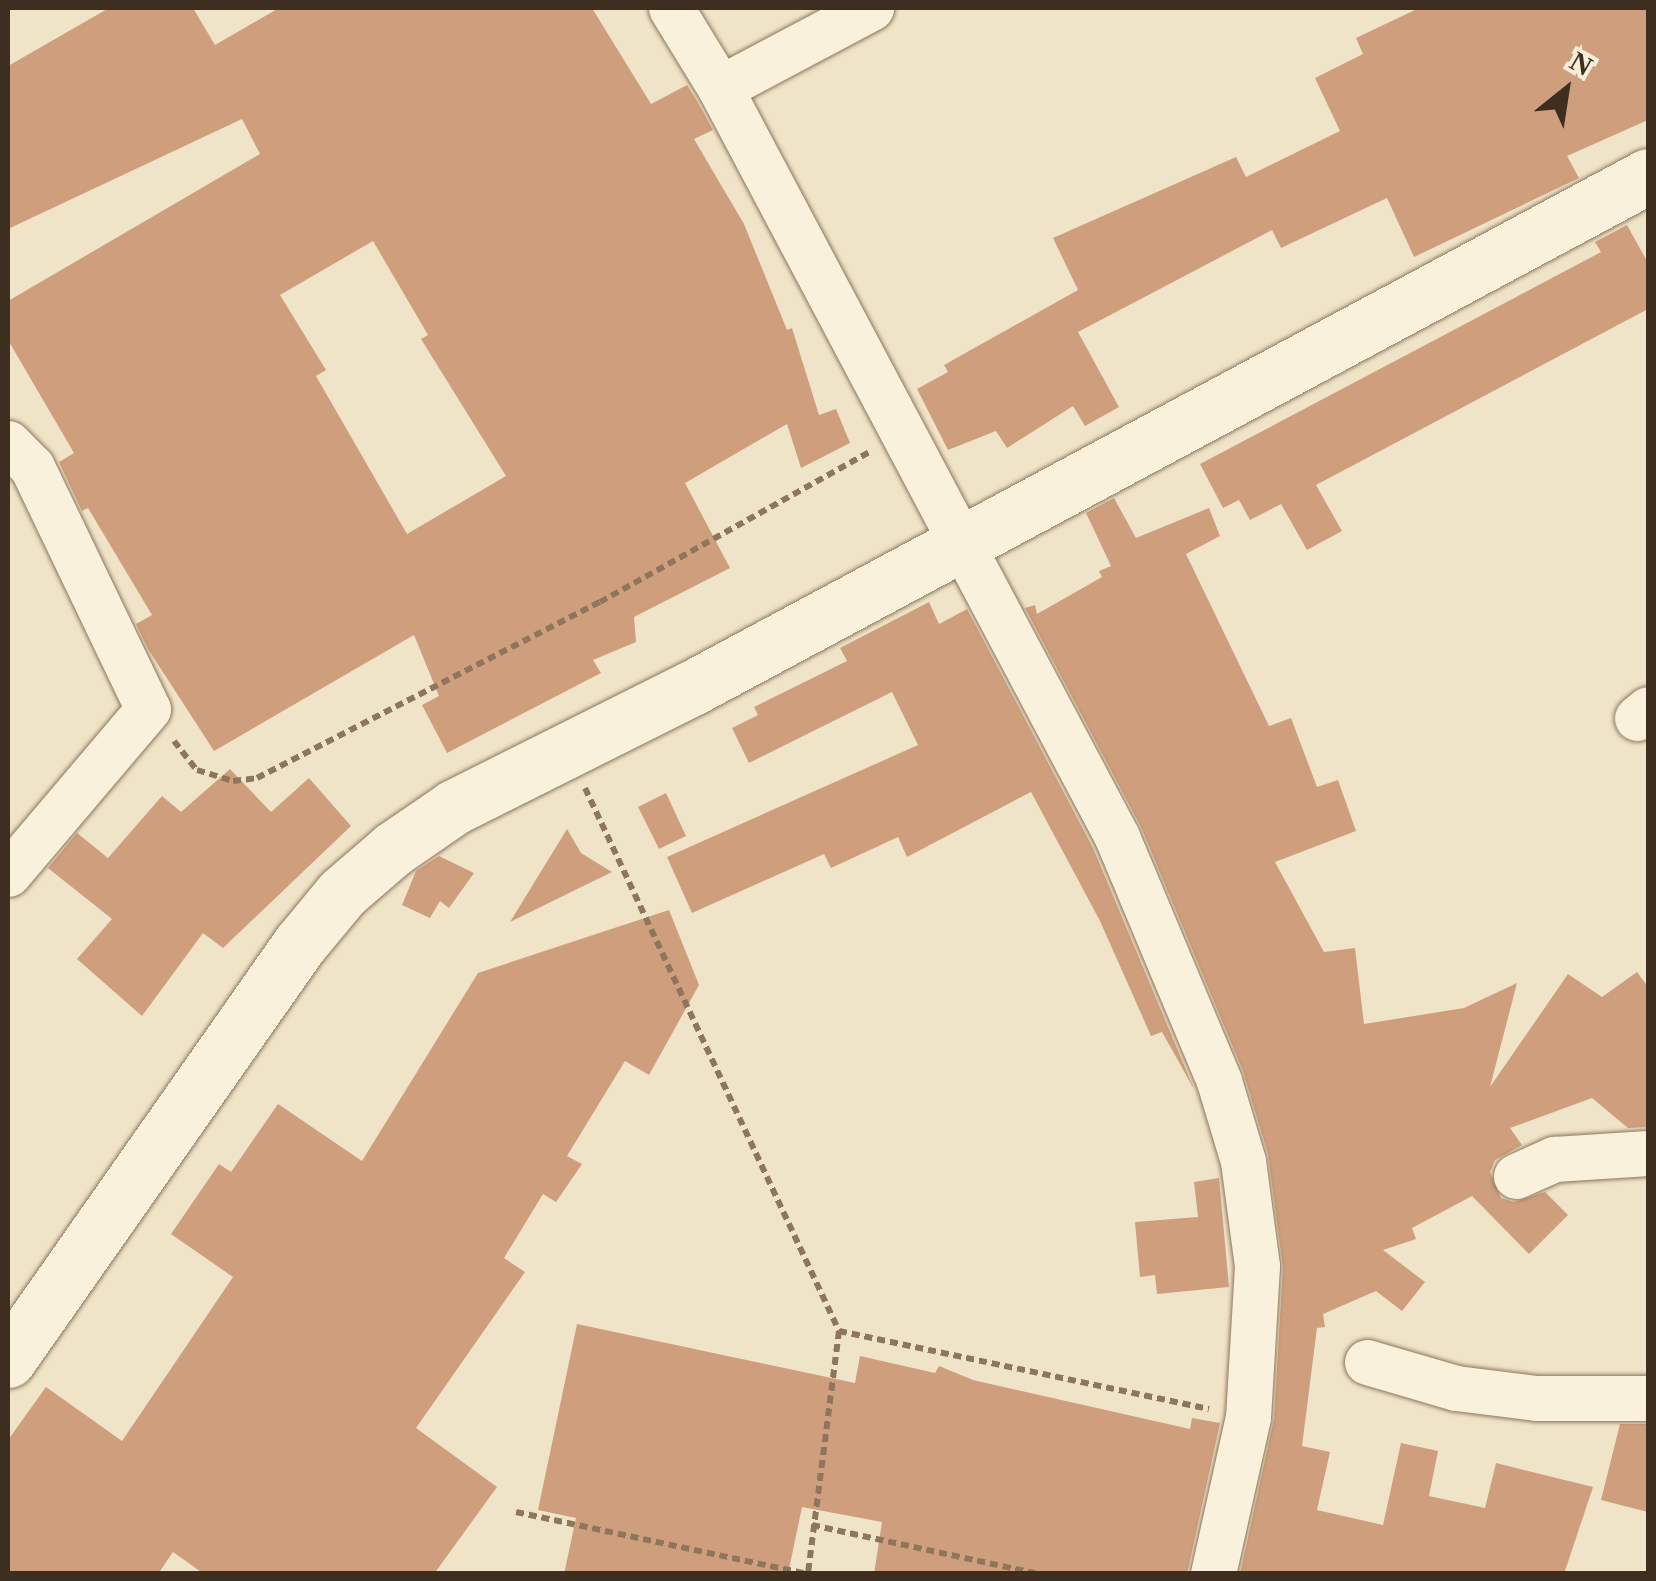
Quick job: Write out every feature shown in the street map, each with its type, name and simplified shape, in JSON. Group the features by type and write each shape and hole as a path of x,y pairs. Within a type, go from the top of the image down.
{"street":[{"path":"671,8 720,88 1117,837 1219,1081 1242,1161 1256,1266 1248,1417 1214,1574"},
{"path":"720,88 872,8"},
{"path":"8,1360 342,893 454,808 1648,176"},
{"path":"8,442 32,467 148,709 8,874"},
{"path":"1516,1176 1554,1159 1648,1153"},
{"path":"1367,1362 1456,1388 1536,1398 1648,1398"}],"path":[{"path":"148,709 198,770 232,781 257,778 600,602 902,434"},
{"path":"516,1512 808,1574 839,1330 568,750"},
{"path":"839,1330 1248,1417"},
{"path":"812,1524 1038,1574"}],"building":[{"path":"109,8 193,8 215,45 279,8 592,8 651,104 687,85 697,101 713,130 694,139 744,224 787,330 792,328 819,415 836,409 850,443 801,468 787,424 685,483 730,568 634,617 636,642 593,660 601,673 447,753 422,705 439,696 414,635 214,751 148,649 136,624 152,615 88,508 82,511 59,462 74,453 8,340 8,301 260,154 242,119 8,229 8,66","holes":["373,241 428,335 421,339 506,476 407,534 316,376 326,370 280,295"]},
{"path":"1419,8 1648,8 1648,120 1567,156 1579,178 1414,257 1387,198 1281,248 1272,230 1078,332 1119,407 1085,426 1073,406 1007,448 996,431 948,450 917,389 948,372 944,365 1078,290 1053,238 1236,157 1246,177 1340,131 1315,78 1363,54 1356,38"},
{"path":"1627,225 1648,263 1648,309 1316,485 1342,531 1307,550 1281,504 1250,520 1239,500 1223,508 1200,464 1601,252 1595,242"},
{"path":"1114,498 1136,538 1209,508 1220,536 1186,554 1269,726 1291,718 1317,787 1338,780 1356,831 1275,862 1324,952 1355,948 1364,1024 1464,1008 1517,983 1490,1087 1568,974 1602,997 1637,972 1648,987 1648,1127 1628,1128 1592,1098 1510,1128 1522,1145 1495,1160 1490,1172 1501,1198 1514,1202 1545,1192 1568,1215 1529,1254 1472,1196 1412,1228 1416,1239 1383,1250 1425,1282 1402,1311 1376,1291 1323,1314 1325,1327 1317,1328 1302,1446 1330,1452 1317,1510 1383,1525 1401,1443 1438,1451 1429,1496 1485,1508 1496,1463 1593,1487 1564,1574 1240,1574 1274,1419 1283,1267 1268,1154 1243,1071 1141,827 1025,608 1035,605 1037,614 1102,577 1099,571 1111,566 1086,513"},
{"path":"929,602 939,624 967,609 1093,848 1194,1089 1162,1032 1151,1036 1100,921 1031,792 907,857 898,837 831,868 824,854 692,913 667,857 918,745 892,692 749,763 732,728 758,715 754,707 847,661 840,648"},
{"path":"230,769 271,812 309,778 351,826 223,948 203,933 142,1016 77,959 112,919 48,868 77,833 108,858 162,796 181,812"},
{"path":"666,793 686,836 659,849 638,807"},
{"path":"567,829 581,853 612,872 510,922"},
{"path":"439,856 474,873 449,908 440,901 430,918 402,905 416,871"},
{"path":"669,910 699,985 649,1075 625,1061 567,1156 582,1164 556,1202 543,1194 504,1258 525,1272 416,1428 497,1487 434,1574 204,1574 173,1552 158,1574 8,1574 8,1440 46,1387 122,1441 233,1277 171,1234 219,1164 231,1172 278,1104 362,1161 478,973"},
{"path":"1219,1178 1229,1287 1157,1294 1155,1275 1140,1277 1135,1222 1198,1217 1194,1182"},
{"path":"577,1324 855,1383 860,1356 935,1373 939,1366 973,1380 1190,1429 1192,1418 1220,1423 1187,1574 874,1574 882,1522 802,1507 788,1574 564,1574 576,1518 538,1510"},
{"path":"1620,1424 1648,1424 1648,1512 1601,1500"}]}
